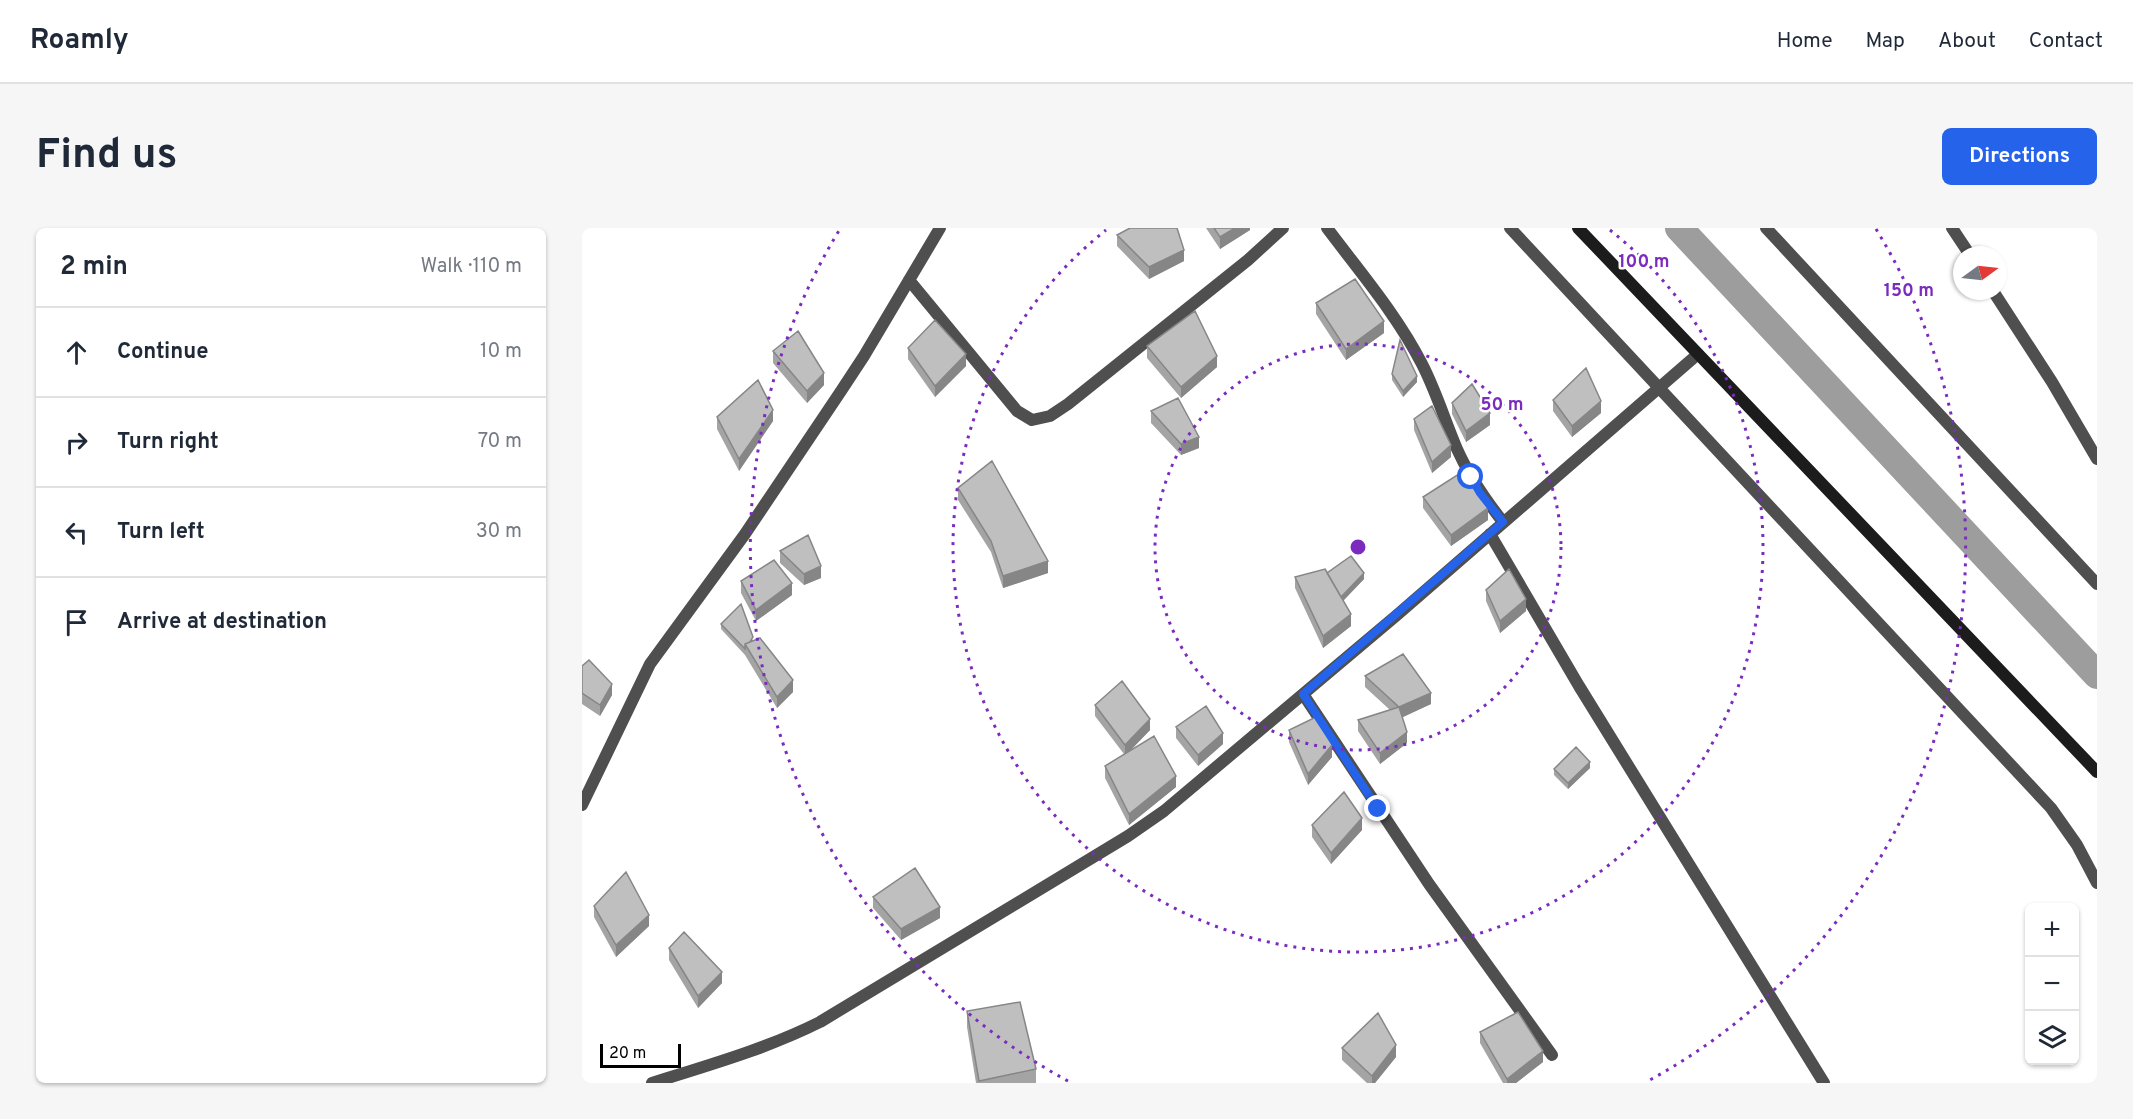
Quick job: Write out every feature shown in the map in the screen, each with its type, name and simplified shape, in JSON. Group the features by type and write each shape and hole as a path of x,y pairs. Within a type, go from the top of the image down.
{"main road":[{"path":"1578,228 2097,772"}],"street":[{"path":"582,805 650,663 745,534 864,356 940,228"},
{"path":"909,280 1017,411 1032,420 1050,416 1068,404 1248,260 1283,228"},
{"path":"1327,228 1402,329 1422,364 1457,450 1471,477 1480,493 1503,522"},
{"path":"1510,228 2051,808 2077,845 2097,883"},
{"path":"1766,228 2097,584"},
{"path":"1952,228 1964,246"},
{"path":"2000,300 2097,459"},
{"path":"652,1083 762,1048 820,1022 1128,836 1164,811 1698,354"},
{"path":"1490,534 1579,686 1824,1083"},
{"path":"1303,694 1429,884 1551,1055"}],"building":[{"path":"1130,228 1177,228 1184,250 1149,267 1117,235"},
{"path":"1214,228 1235,228 1220,237"},
{"path":"1355,279 1384,321 1346,349 1316,303"},
{"path":"1195,311 1217,356 1181,387 1147,346"},
{"path":"935,320 966,354 935,386 908,348"},
{"path":"798,331 824,373 807,391 773,351"},
{"path":"1400,340 1417,376 1403,391 1392,374"},
{"path":"1586,368 1601,401 1572,426 1553,400"},
{"path":"758,380 773,410 739,459 717,417"},
{"path":"1472,384 1490,413 1466,431 1452,403"},
{"path":"1178,398 1199,437 1181,444 1151,411"},
{"path":"1432,406 1451,445 1432,462 1414,419"},
{"path":"992,461 1048,561 1003,576 991,541 958,488"},
{"path":"1462,472 1488,508 1451,535 1423,497"},
{"path":"808,535 821,566 804,574 780,551"},
{"path":"1351,556 1364,573 1341,597 1327,573"},
{"path":"774,560 792,583 756,610 741,581"},
{"path":"1325,569 1351,614 1323,636 1295,577"},
{"path":"1509,569 1526,599 1500,621 1486,590"},
{"path":"741,604 753,637 745,644 745,649 721,624"},
{"path":"760,638 793,680 777,697 745,644"},
{"path":"1403,654 1431,693 1399,707 1365,676"},
{"path":"589,660 612,684 600,705 582,693 582,666"},
{"path":"1122,681 1150,719 1125,745 1095,705"},
{"path":"1206,706 1223,733 1198,755 1176,727"},
{"path":"1399,707 1407,732 1380,753 1358,720"},
{"path":"1316,717 1332,745 1308,774 1289,730"},
{"path":"1154,736 1176,776 1129,814 1105,766"},
{"path":"1576,747 1590,762 1568,783 1554,769"},
{"path":"1344,792 1362,818 1331,853 1312,825"},
{"path":"915,868 940,907 901,929 873,897"},
{"path":"626,872 649,915 616,945 594,906"},
{"path":"684,932 722,972 698,996 669,948"},
{"path":"1020,1002 1036,1069 979,1081 967,1011"},
{"path":"1518,1012 1543,1051 1507,1079 1480,1032"},
{"path":"1378,1013 1396,1045 1372,1076 1342,1048"}],"waterway":[{"path":"1679,228 2097,675"}],"route":[{"path":"1378,809 1303,694 1503,522 1480,493 1471,477"}]}
